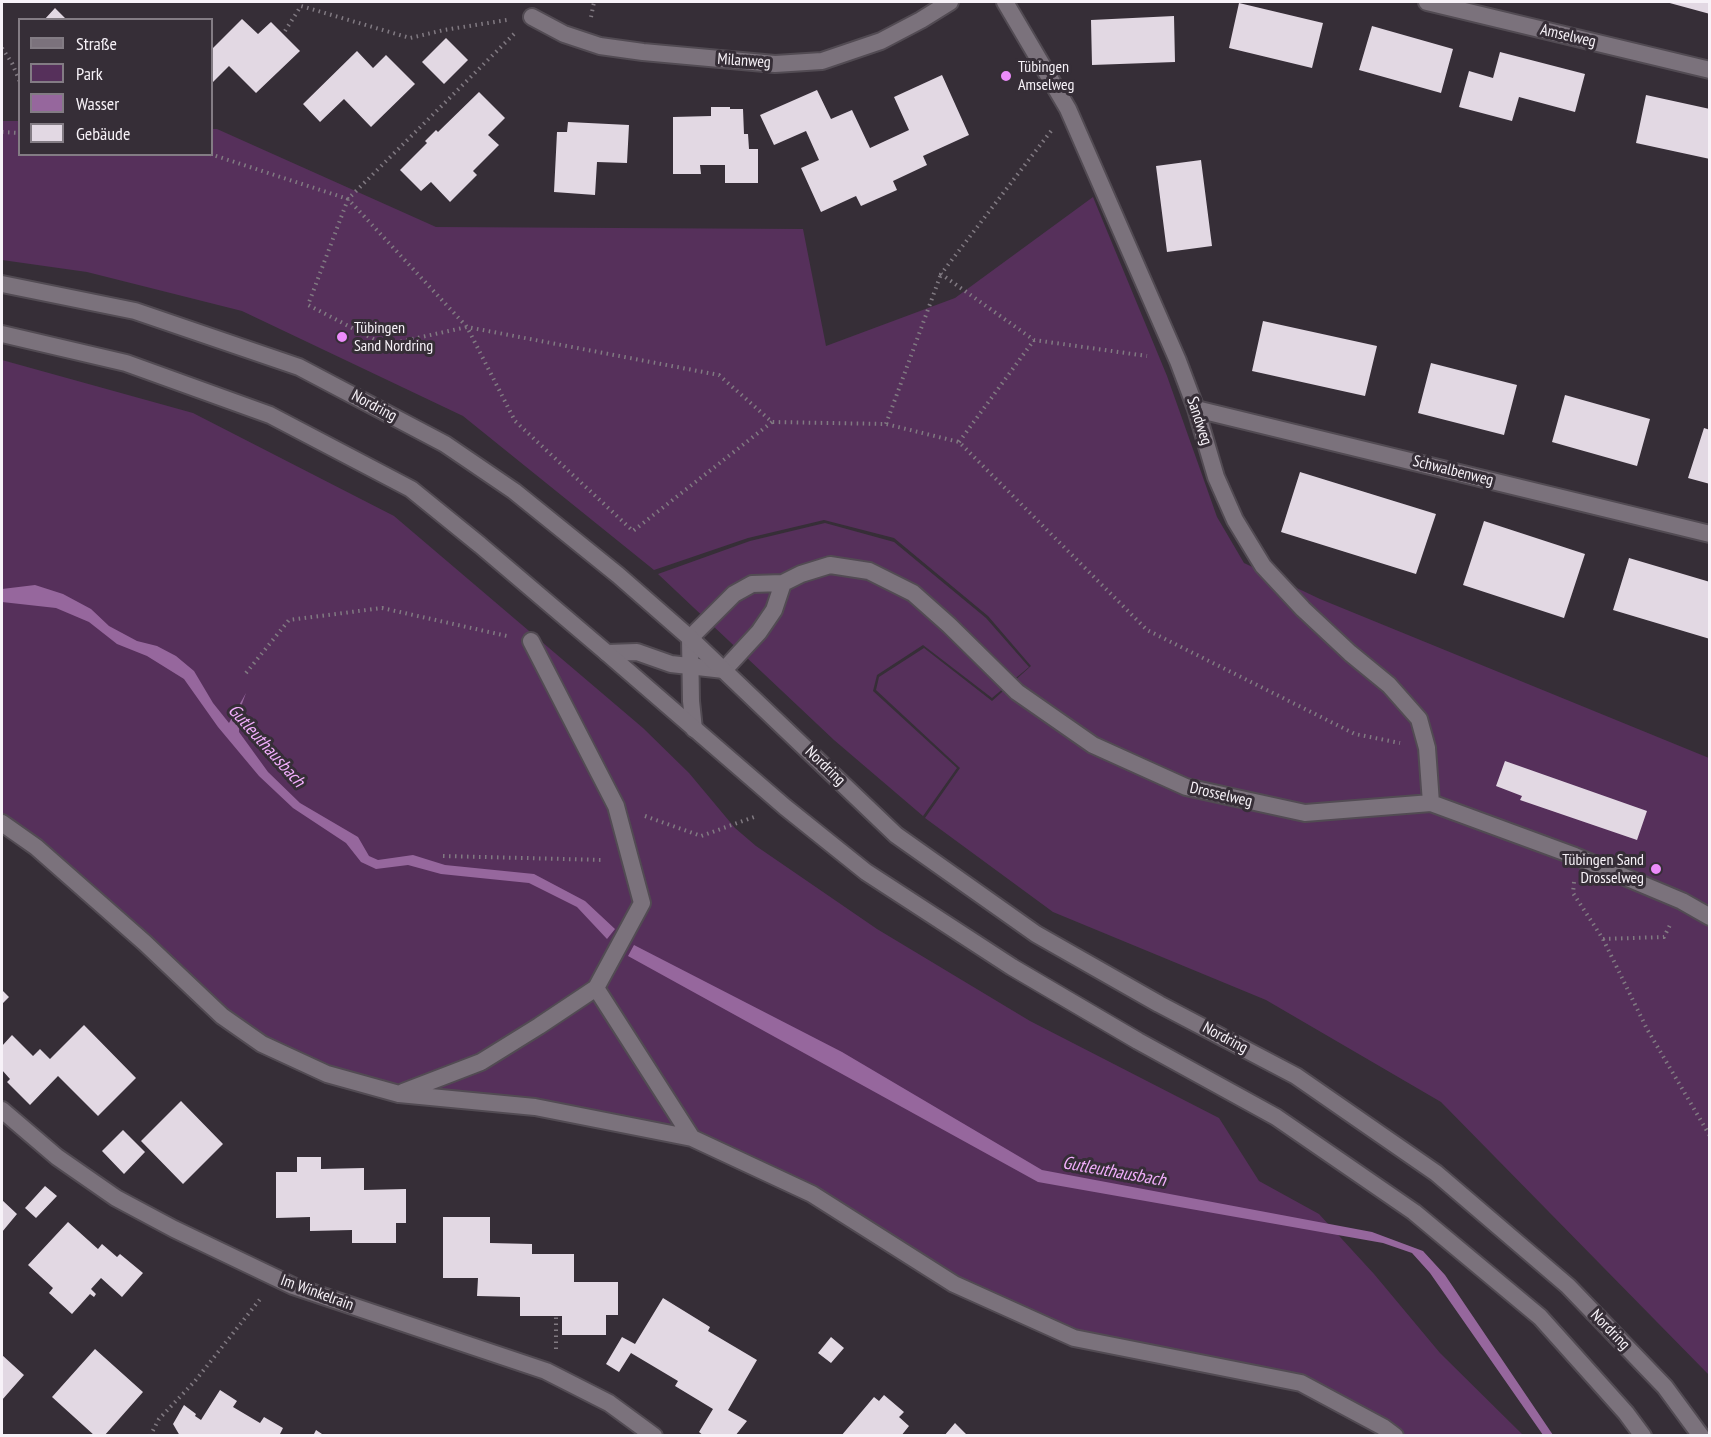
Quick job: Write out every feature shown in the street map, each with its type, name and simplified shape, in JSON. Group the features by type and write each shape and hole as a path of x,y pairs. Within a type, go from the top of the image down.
{"street":[{"name":"Milanweg","path":"532,17 564,34 600,46 775,64 822,61 861,48 921,20 950,2"},
{"name":"Sandweg","path":"1005,2 1068,110 1178,361 1221,488 1235,520 1263,566 1303,609 1389,686 1419,719 1427,748 1431,803"},
{"name":"Amselweg","path":"1427,2 1710,70"},
{"name":"Nordring","path":"2,284 135,311 299,367 445,444 514,491 618,575 690,638 896,835 1036,934 1159,1004 1296,1076 1436,1173 1568,1286 1665,1387 1701,1436"},
{"path":"2,334 126,363 270,415 411,489 607,653 784,807 866,872 1012,967 1138,1041 1276,1117 1414,1212 1540,1317 1626,1413 1643,1436"},
{"name":"Schwalbenweg","path":"1196,409 1710,534"},
{"name":"Drosselweg","path":"690,638 734,594 752,584 783,583 801,574 830,565 869,571 913,593 1017,692 1093,745 1186,787 1305,813 1431,803 1575,855 1682,901 1710,917"},
{"path":"607,653 637,652 671,664 724,670 759,632 774,610 783,583"},
{"path":"690,638 694,729"},
{"path":"399,1094 481,1062 596,988 642,903 616,806 531,642"},
{"path":"2,823 36,847 145,943 222,1016 262,1044 327,1074 399,1094 535,1107 692,1138 812,1194 954,1284 1074,1338 1301,1383 1383,1427 1395,1436"},
{"path":"596,988 692,1138"},
{"name":"Im Winkelrain","path":"2,1110 57,1157 116,1198 277,1279 546,1371 609,1403 654,1436"}],"path":[{"path":"285,31 301,6 410,38 444,30 532,17"},
{"path":"532,17 348,199 308,305 385,345 466,327 719,375 772,422"},
{"path":"2,48 18,77"},
{"path":"886,424 941,274 1068,110"},
{"path":"2,132 18,133"},
{"path":"213,155 348,199 466,327 515,421 633,531 772,422 886,424 959,442 1147,630 1356,734 1427,748"},
{"path":"941,274 1034,340 1178,361"},
{"path":"959,442 1034,340"},
{"path":"246,673 289,620 382,608 531,642"},
{"path":"616,806 701,836 784,807"},
{"path":"1575,855 1573,893 1603,939 1647,1029 1710,1136"},
{"path":"443,856 631,861"},
{"path":"1603,939 1664,937 1682,901"},
{"path":"150,1436 159,1419 195,1381 277,1279"}],"green space":[{"path":"2,121 18,121 18,156 213,156 213,129 217,129 436,227 803,229 826,346 955,298 1093,197 1167,376 1217,517 1244,563 1320,599 1709,758 1709,1375 1441,1102 1266,1000 1053,912 925,818 960,768 876,690 879,677 924,648 992,701 1031,666 988,616 894,538 824,520 748,538 654,570 463,416 242,311 87,272 2,260"},
{"path":"2,360 193,413 394,516 643,728 689,773 735,828 756,846 877,929 1030,1021 1219,1118 1259,1181 1319,1214 1374,1274 1440,1353 1523,1435 1395,1435 1301,1383 1074,1338 954,1284 812,1194 692,1138 399,1094 262,1044 2,823"},
{"path":"825,523 894,542 986,618 1029,667 992,698 923,645 877,675 873,691 957,768 923,816 834,740 658,574 750,541"}],"water":[{"path":"35,585 63,594 91,609 109,626 137,641 157,646 176,656 194,671 213,703 229,723 246,693 239,712 239,732 268,772 300,803 358,837 369,856 378,860 413,855 445,865 534,874 585,901 615,929 607,939 577,907 529,883 441,874 408,865 376,869 361,862 346,843 293,808 259,776 218,727 184,679 147,656 117,644 89,622 56,608 2,602 2,589"},
{"path":"634,945 842,1052 1042,1170 1372,1232 1423,1251 1445,1275 1553,1435 1543,1435 1430,1273 1412,1253 1383,1243 1038,1182 628,956"}],"building":[{"path":"1666,2 1710,2 1710,14"},
{"path":"1239,3 1323,23 1312,68 1229,48"},
{"path":"55,8 65,18 46,18"},
{"path":"1174,16 1175,62 1092,65 1091,20"},
{"path":"242,19 258,34 271,22 300,51 256,93 229,66 213,82 213,48"},
{"path":"1372,26 1453,49 1441,93 1359,70"},
{"path":"446,38 468,60 444,84 422,62"},
{"path":"357,51 373,68 386,55 415,84 371,127 344,99 320,122 303,104"},
{"path":"1500,52 1585,74 1575,112 1519,97 1512,121 1459,107 1469,71 1493,78"},
{"path":"942,75 969,135 923,156 927,165 893,181 897,190 861,206 856,196 821,212 801,168 819,160 806,131 774,145 760,115 817,90 831,119 852,110 870,148 909,130 894,97"},
{"path":"479,92 505,118 488,135 499,145 473,171 477,175 450,202 431,182 421,191 400,170 427,143 425,141 436,130 438,132"},
{"path":"1646,95 1710,109 1710,159 1636,143"},
{"path":"711,107 743,109 744,134 748,134 749,149 758,149 758,183 725,183 725,165 700,165 701,174 673,174 673,117 711,116"},
{"path":"568,122 629,125 627,163 597,162 595,195 554,192 557,132 567,132"},
{"path":"1201,160 1212,246 1167,252 1156,166"},
{"path":"1263,321 1377,346 1365,396 1252,371"},
{"path":"1431,363 1517,385 1504,435 1418,413"},
{"path":"1565,395 1650,419 1637,466 1552,442"},
{"path":"1704,428 1710,430 1710,484 1688,478"},
{"path":"1300,472 1436,514 1416,574 1281,532"},
{"path":"1484,521 1585,554 1564,618 1463,585"},
{"path":"1629,558 1710,582 1710,639 1613,610"},
{"path":"1505,761 1647,811 1637,840 1520,800 1522,796 1496,786"},
{"path":"2,990 9,997 2,1004"},
{"path":"84,1025 136,1078 98,1116 58,1076 30,1105 7,1082 10,1079 2,1070 2,1046 12,1035 33,1056 40,1049 50,1059"},
{"path":"181,1101 223,1144 183,1184 141,1141"},
{"path":"123,1130 145,1152 124,1174 102,1151"},
{"path":"297,1157 321,1157 321,1169 364,1168 364,1190 406,1189 406,1223 396,1223 396,1243 352,1243 352,1230 310,1231 310,1217 276,1218 276,1172 297,1172"},
{"path":"45,1186 57,1196 36,1218 25,1208"},
{"path":"2,1200 17,1214 2,1232"},
{"path":"443,1217 490,1217 490,1243 532,1244 532,1254 574,1254 574,1282 618,1282 618,1315 606,1315 606,1335 562,1335 562,1316 520,1316 520,1297 477,1296 478,1278 443,1278"},
{"path":"68,1222 98,1249 102,1244 117,1257 120,1254 143,1273 122,1297 101,1278 91,1289 96,1294 94,1297 90,1294 72,1314 49,1293 53,1288 28,1265"},
{"path":"663,1298 710,1327 708,1331 757,1360 728,1410 747,1421 735,1436 704,1436 699,1432 713,1409 675,1386 678,1381 631,1353 619,1372 606,1364 622,1337 635,1344"},
{"path":"831,1337 844,1348 831,1363 818,1353"},
{"path":"95,1349 143,1392 104,1436 95,1436 52,1397"},
{"path":"2,1355 24,1375 2,1400"},
{"path":"220,1390 237,1401 233,1407 260,1423 264,1417 283,1428 279,1436 180,1436 173,1424 184,1405 201,1420"},
{"path":"884,1395 904,1412 899,1417 909,1426 901,1436 841,1436 874,1397 879,1401"},
{"path":"955,1423 968,1436 944,1436"},
{"path":"316,1430 325,1436 313,1436"}],"place":[{"name":"Tübingen Amselweg","path":"1006,76"},
{"name":"Tübingen Sand Nordring","path":"342,337"},
{"name":"Tübingen Sand Drosselweg","path":"1656,869"}],"water label":[{"name":"Gutleuthausbach","path":"266,746"},
{"name":"Gutleuthausbach","path":"1114,1172"}]}
